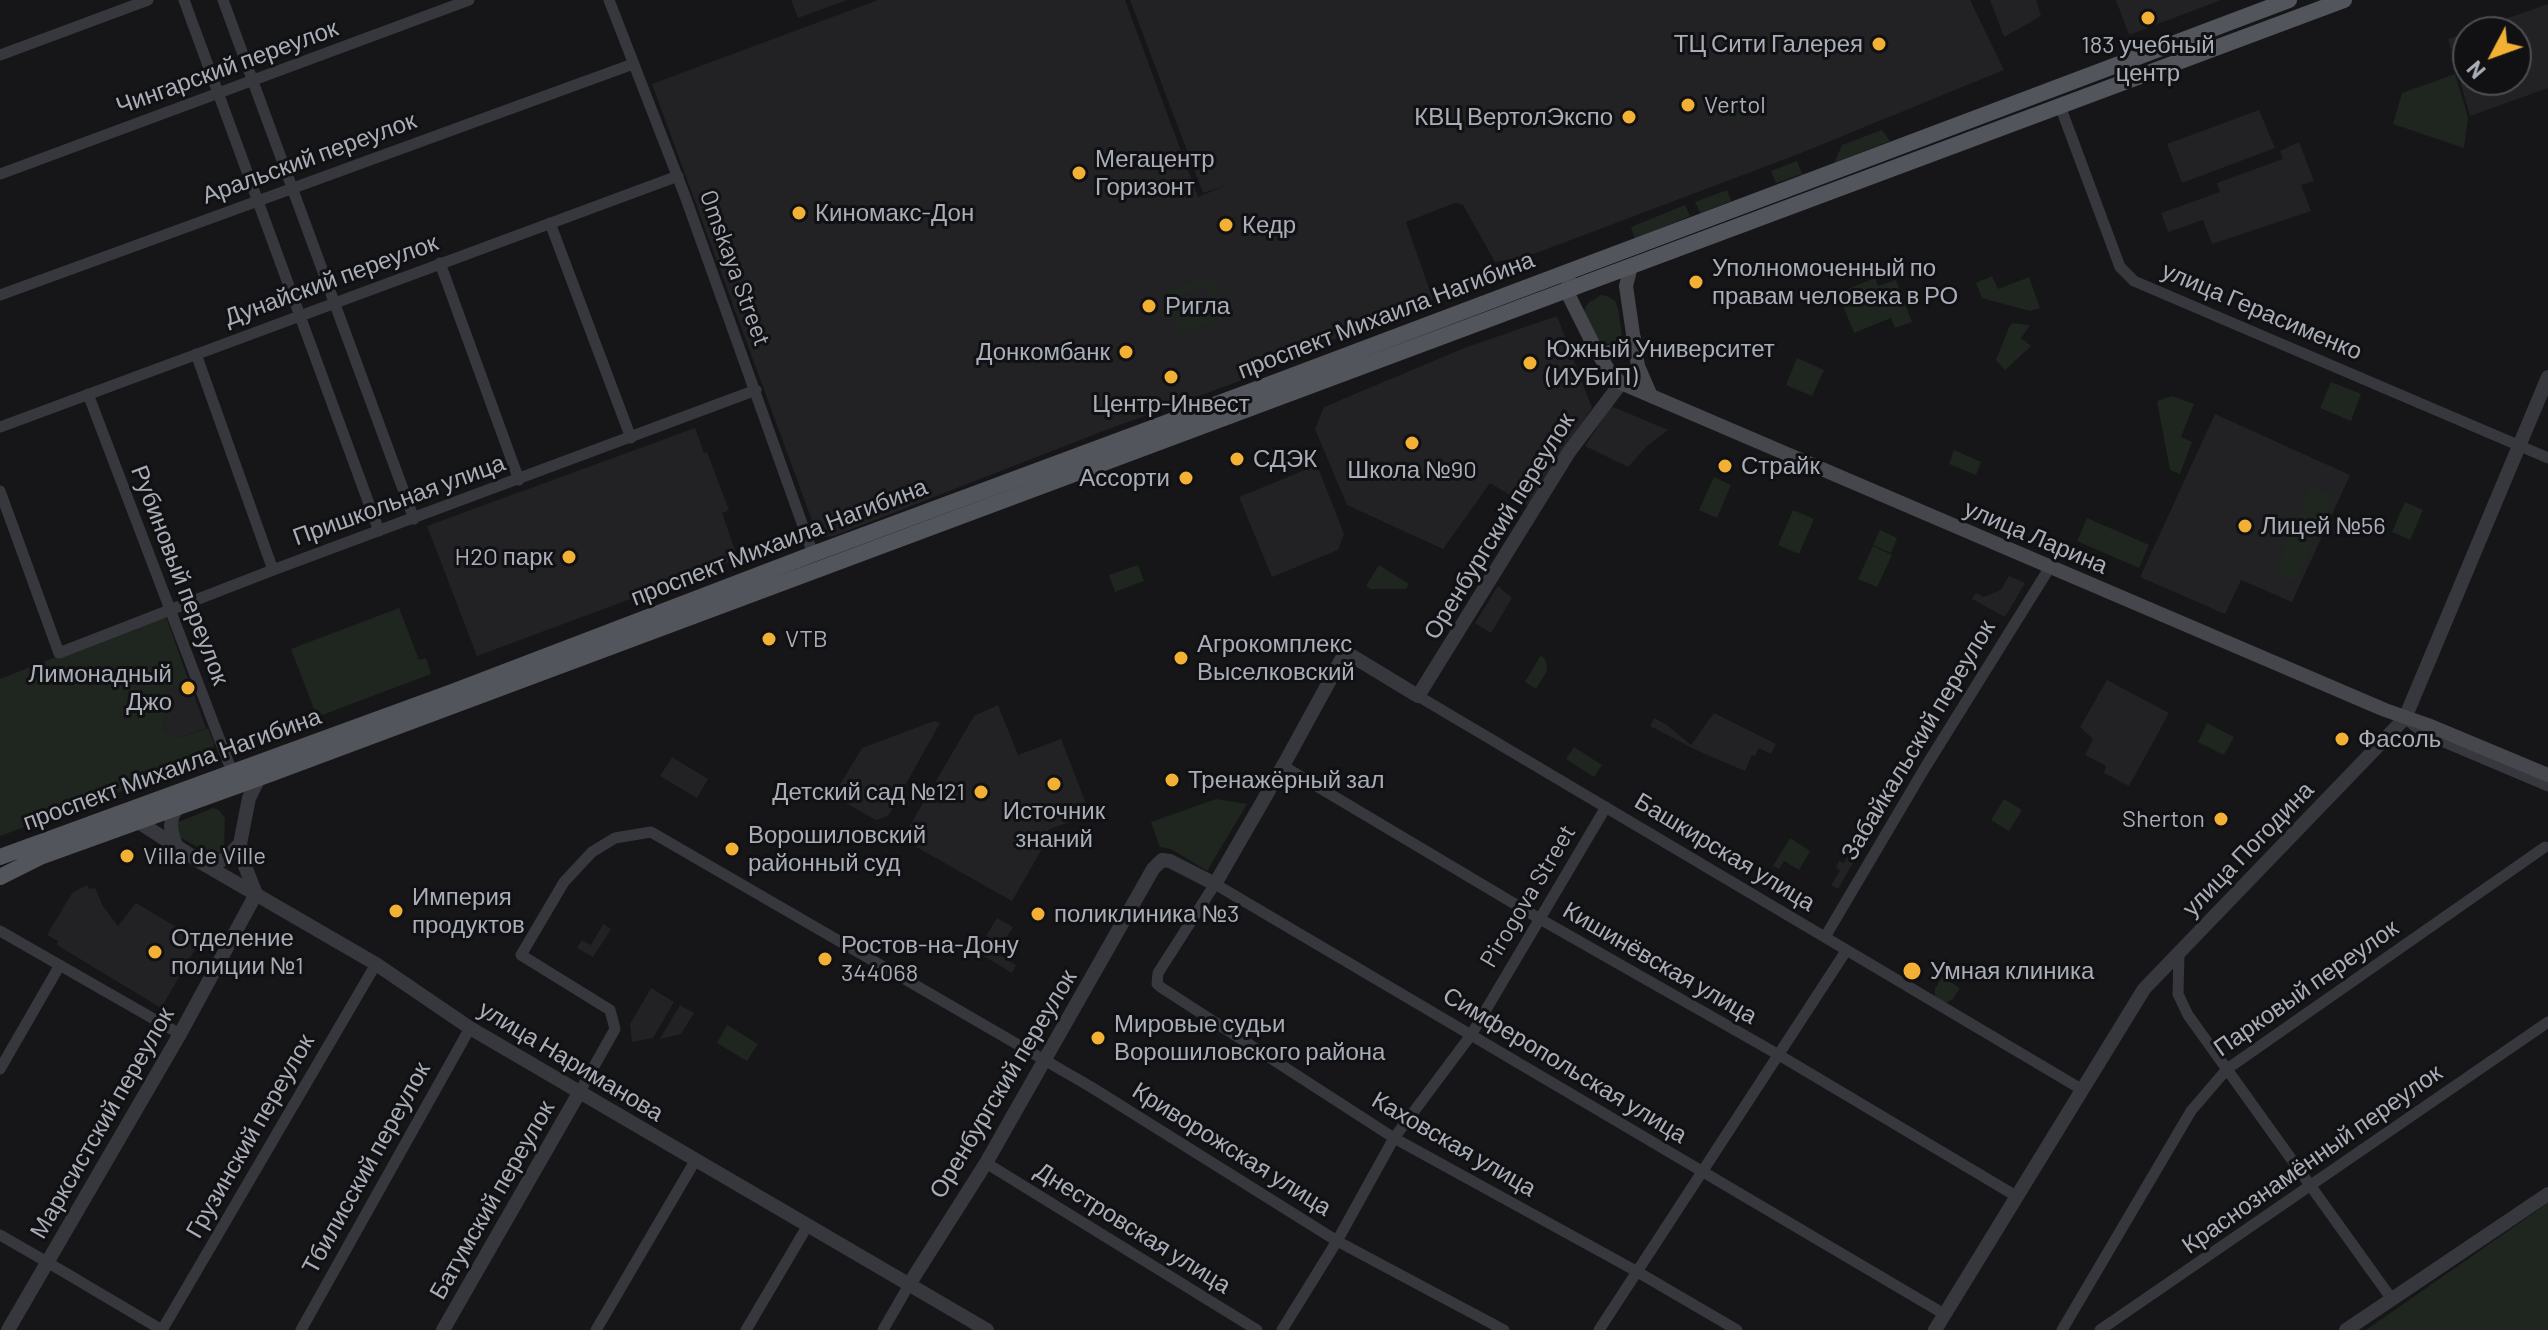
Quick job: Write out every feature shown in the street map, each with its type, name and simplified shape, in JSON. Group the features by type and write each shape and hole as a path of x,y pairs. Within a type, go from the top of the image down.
{"main road":[{"name":"проспект Михаила Нагибина","path":"0,877 40,857 177,807 452,692 2289,0"},
{"name":"проспект Михаила Нагибина","path":"0,857 200,784 259,778 2344,0"},
{"path":"1601,260 1626,286"},
{"path":"1631,266 1626,286 1638,366 1651,396"},
{"name":"проспект Михаила Нагибина","path":"1566,290 1574,270"},
{"path":"1566,290 1609,371 1621,383 1632,376 1638,366"},
{"path":"1596,350 1606,353 1617,351 1634,338"},
{"name":"улица Ларина","path":"1621,383 2405,718 2548,775"}],"street":[{"path":"0,55 148,0"},
{"path":"184,0 379,531"},
{"path":"223,0 414,519"},
{"name":"Чингарский переулок","path":"0,174 469,0"},
{"name":"Omskaya Street","path":"609,0 678,176 813,554"},
{"name":"Аральский переулок","path":"0,295 633,64"},
{"name":"улица Герасименко","path":"2060,106 2120,267 2127,276 2548,458"},
{"name":"Дунайский переулок","path":"0,427 678,176"},
{"path":"550,223 631,438"},
{"path":"440,263 519,480"},
{"path":"196,354 273,570"},
{"name":"улица Погодина","path":"1935,1330 2144,989 2405,718 2548,377"},
{"name":"Оренбургский переулок","path":"1418,696 1569,452 1621,383"},
{"name":"Пришкольная улица","path":"0,491 59,653 756,390"},
{"name":"Рубиновый переулок","path":"88,394 231,783"},
{"name":"Забайкальский переулок","path":"1825,937 1926,766 2050,567"},
{"name":"Башкирская улица","path":"1283,766 1341,660 1352,656 2081,1089"},
{"name":"улица Ларина","path":"2405,718 2425,734 2548,786"},
{"path":"1215,884 1283,766"},
{"name":"Кишинёвская улица","path":"1283,766 2016,1196"},
{"path":"256,894 240,844 245,811 259,778"},
{"path":"231,783 245,811"},
{"path":"178,848 171,827 172,817 177,807 200,784"},
{"name":"Pirogova Street","path":"1282,1330 1337,1241 1394,1138 1471,1035 1606,807"},
{"name":"улица Нариманова","path":"137,821 207,866 376,964 470,1028 910,1283 965,1324 987,1330"},
{"name":"Криворожская улица","path":"579,1093 615,1029 610,1010 521,955 564,882 581,862 606,842 637,832 651,832 1091,1087 1337,1241 1504,1330"},
{"path":"207,866 225,859 240,844"},
{"name":"Парковый переулок","path":"2062,1330 2191,1111 2227,1069 2545,847"},
{"name":"Оренбургский переулок","path":"883,1330 986,1163 1153,869 1162,860"},
{"name":"Симферопольская улица","path":"1162,860 1215,884 1944,1314"},
{"name":"Каховская улица","path":"1215,884 1158,973 1157,984 1394,1138 1737,1330"},
{"name":"Марксистский переулок","path":"8,1330 180,1034 256,894"},
{"path":"0,931 180,1034"},
{"path":"1599,1330 1846,951"},
{"path":"2179,954 2178,994 2188,1015 2391,1298"},
{"name":"Грузинский переулок","path":"162,1330 376,964"},
{"path":"0,1069 60,965"},
{"path":"2157,975 2166,973 2178,984"},
{"name":"Краснознамённый переулок","path":"2100,1330 2548,1022"},
{"name":"Тбилисский переулок","path":"301,1330 470,1028"},
{"name":"Батумский переулок","path":"443,1330 579,1093"},
{"path":"596,1330 695,1161"},
{"name":"Днестровская улица","path":"986,1163 1257,1330"},
{"path":"2346,1330 2548,1194"},
{"path":"746,1330 808,1225"},
{"path":"0,1235 162,1330"}],"shaded area":[{"path":"791,0 847,0 798,18"},
{"path":"878,0 1125,0 1198,197 1227,185 1203,193 1130,0 1970,0 2004,70 1796,155 1531,255 1495,262 1463,205 1455,203 1406,222 1433,300 1325,343 1311,355 825,537 814,526 652,84"},
{"name":"183 учебный центр","path":"1990,0 2036,0 2041,16 2004,37"},
{"name":"183 учебный центр","path":"2116,0 2221,0 2129,35"},
{"path":"2548,4 2548,88 2532,94 2532,16 2514,16"},
{"path":"2452,75 2452,96 2462,96 2468,117 2464,148 2393,124 2402,93"},
{"path":"2464,96 2526,96 2470,116"},
{"path":"1730,102 1738,102 1743,111 1741,118 1730,120 1725,115 1725,107"},
{"path":"2259,110 2275,148 2182,183 2167,144"},
{"path":"1882,130 1890,141 1834,163 1842,145"},
{"path":"2299,142 2314,181 2301,185 2311,211 2212,244 2203,220 2168,232 2161,213 2220,192 2217,183 2283,159 2280,151"},
{"path":"1797,161 1802,174 1776,183 1771,171"},
{"path":"1727,190 1731,201 1700,213 1695,202"},
{"path":"1685,205 1690,216 1635,239 1631,227"},
{"path":"1992,276 1998,289 2029,277 2040,308 2030,311 1982,298 1976,283"},
{"path":"1201,278 1208,279 1215,283 1224,307 1213,321 1179,334 1163,293","holes":["1206,285 1214,307 1184,317 1176,297"]},
{"path":"1875,278 1878,286 1896,280 1912,322 1895,328 1891,318 1854,333 1838,293"},
{"path":"1601,295 1615,301 1618,308 1622,335 1611,345 1598,341 1584,311 1587,304"},
{"name":"Школа №90","path":"1557,316 1592,408 1528,506 1490,483 1443,549 1347,505 1315,429 1324,407 1467,347"},
{"path":"2010,325 2030,325 2021,338 2031,346 2005,370 1996,360"},
{"path":"1797,358 1824,370 1812,396 1786,385"},
{"path":"2331,382 2361,394 2351,421 2320,408"},
{"path":"2172,396 2194,404 2181,437 2192,442 2180,474 2170,470 2157,401"},
{"path":"1611,406 1668,430 1646,447 1628,467 1585,446"},
{"name":"Лицей №56","path":"2215,414 2350,475 2292,602 2241,580 2225,614 2140,577"},
{"path":"695,428 729,510 722,513 738,559 477,656 427,526"},
{"path":"1954,450 1981,462 1976,475 1949,464"},
{"path":"1317,465 1344,534 1338,550 1272,577 1239,497"},
{"path":"1714,477 1731,485 1717,518 1699,510"},
{"path":"2311,486 2332,495 2314,540 2292,530"},
{"path":"2405,502 2423,510 2410,540 2392,532"},
{"path":"1793,510 1814,519 1799,554 1778,545"},
{"path":"2087,518 2149,545 2139,568 2077,541"},
{"path":"1880,530 1897,538 1891,553 1873,545"},
{"path":"2290,535 2312,544 2296,581 2275,572"},
{"path":"1873,546 1892,555 1877,587 1858,579"},
{"path":"1138,565 1144,581 1115,592 1109,575"},
{"path":"1379,565 1409,584 1406,589 1371,589 1366,586"},
{"path":"2009,576 2025,583 2005,617 1972,599 1976,593 1984,597 2001,590"},
{"path":"1498,586 1512,598 1491,633 1475,623"},
{"path":"399,608 419,660 426,658 431,674 317,717 291,649"},
{"path":"159,616 167,619 189,682 167,690 172,705 168,707 163,731 182,737 208,728 214,743 211,758 0,836 0,679"},
{"path":"1541,655 1546,661 1547,671 1536,689 1525,682"},
{"path":"2107,680 2169,713 2129,786 2104,773 2106,766 2085,755 2093,739 2080,727"},
{"path":"189,682 206,728 182,737 163,731 168,707 167,690"},
{"name":"Детский сад №121","path":"998,705 1018,755 1061,739 1090,814 1048,830 1050,835 1012,901 902,839 974,716"},
{"path":"1714,713 1776,744 1771,754 1759,748 1745,771 1650,726 1654,718 1691,745"},
{"path":"934,721 940,723 888,816 876,820 833,796 862,748"},
{"path":"2207,723 2234,737 2224,755 2198,742"},
{"path":"1574,747 1602,765 1594,777 1566,759"},
{"path":"672,757 708,779 697,798 660,776"},
{"path":"1216,799 1247,804 1207,871 1171,849 1160,847 1151,822"},
{"path":"2004,799 2022,810 2009,831 1991,820"},
{"path":"213,808 225,818 224,845 221,852 212,855 176,835 176,823"},
{"path":"1790,838 1810,851 1799,870 1784,861 1779,869 1773,866"},
{"path":"1847,857 1854,861 1838,889 1831,885 1840,871 1836,868 1839,861 1844,863"},
{"path":"87,885 89,889 95,888 103,906 118,926 136,903 200,941 161,1008 57,945 58,941 47,935 72,893"},
{"path":"997,918 1013,927 1002,945 986,936"},
{"path":"603,924 611,929 593,957 577,948 582,940 591,945"},
{"path":"987,947 1016,965 1012,973 982,955"},
{"path":"1942,977 1960,988 1952,1000 1945,1003 1935,996 1935,989"},
{"path":"651,988 674,1002 653,1038 632,1042 630,1024"},
{"path":"680,1005 694,1013 681,1034 660,1039"},
{"path":"727,1025 758,1044 747,1061 717,1043"},
{"path":"2548,1203 2548,1330 2366,1330"}],"place":[{"name":"183 учебный центр","path":"2148,18"},
{"name":"ТЦ Сити Галерея","path":"1879,44"},
{"name":"Vertol","path":"1688,105"},
{"name":"КВЦ ВертолЭкспо","path":"1629,117"},
{"name":"Мегацентр Горизонт","path":"1079,173"},
{"name":"Киномакс-Дон","path":"799,213"},
{"name":"Кедр","path":"1226,225"},
{"name":"Уполномоченный по правам человека в РО","path":"1696,282"},
{"name":"Ригла","path":"1149,306"},
{"name":"Донкомбанк","path":"1126,352"},
{"name":"Южный Университет (ИУБиП)","path":"1530,363"},
{"name":"Центр-Инвест","path":"1171,377"},
{"name":"Школа №90","path":"1412,443"},
{"name":"СДЭК","path":"1237,459"},
{"name":"Страйк","path":"1725,466"},
{"name":"Ассорти","path":"1186,478"},
{"name":"Лицей №56","path":"2245,526"},
{"name":"H2O парк","path":"569,557"},
{"name":"VTB","path":"769,639"},
{"name":"Агрокомплекс Выселковский","path":"1181,658"},
{"name":"Лимонадный Джо","path":"188,688"},
{"name":"Фасоль","path":"2342,739"},
{"name":"Тренажёрный зал","path":"1172,780"},
{"name":"Источник знаний","path":"1054,784"},
{"name":"Детский сад №121","path":"981,792"},
{"name":"Sherton","path":"2221,819"},
{"name":"Ворошиловский районный суд","path":"732,849"},
{"name":"Villa de Ville","path":"127,856"},
{"name":"Империя продуктов","path":"396,911"},
{"name":"поликлиника №3","path":"1038,914"},
{"name":"Отделение полиции №1","path":"155,952"},
{"name":"Ростов-на-Дону 344068","path":"825,959"},
{"name":"Умная клиника","path":"1912,971"},
{"name":"Мировые судьи Ворошиловского района","path":"1098,1038"}]}
